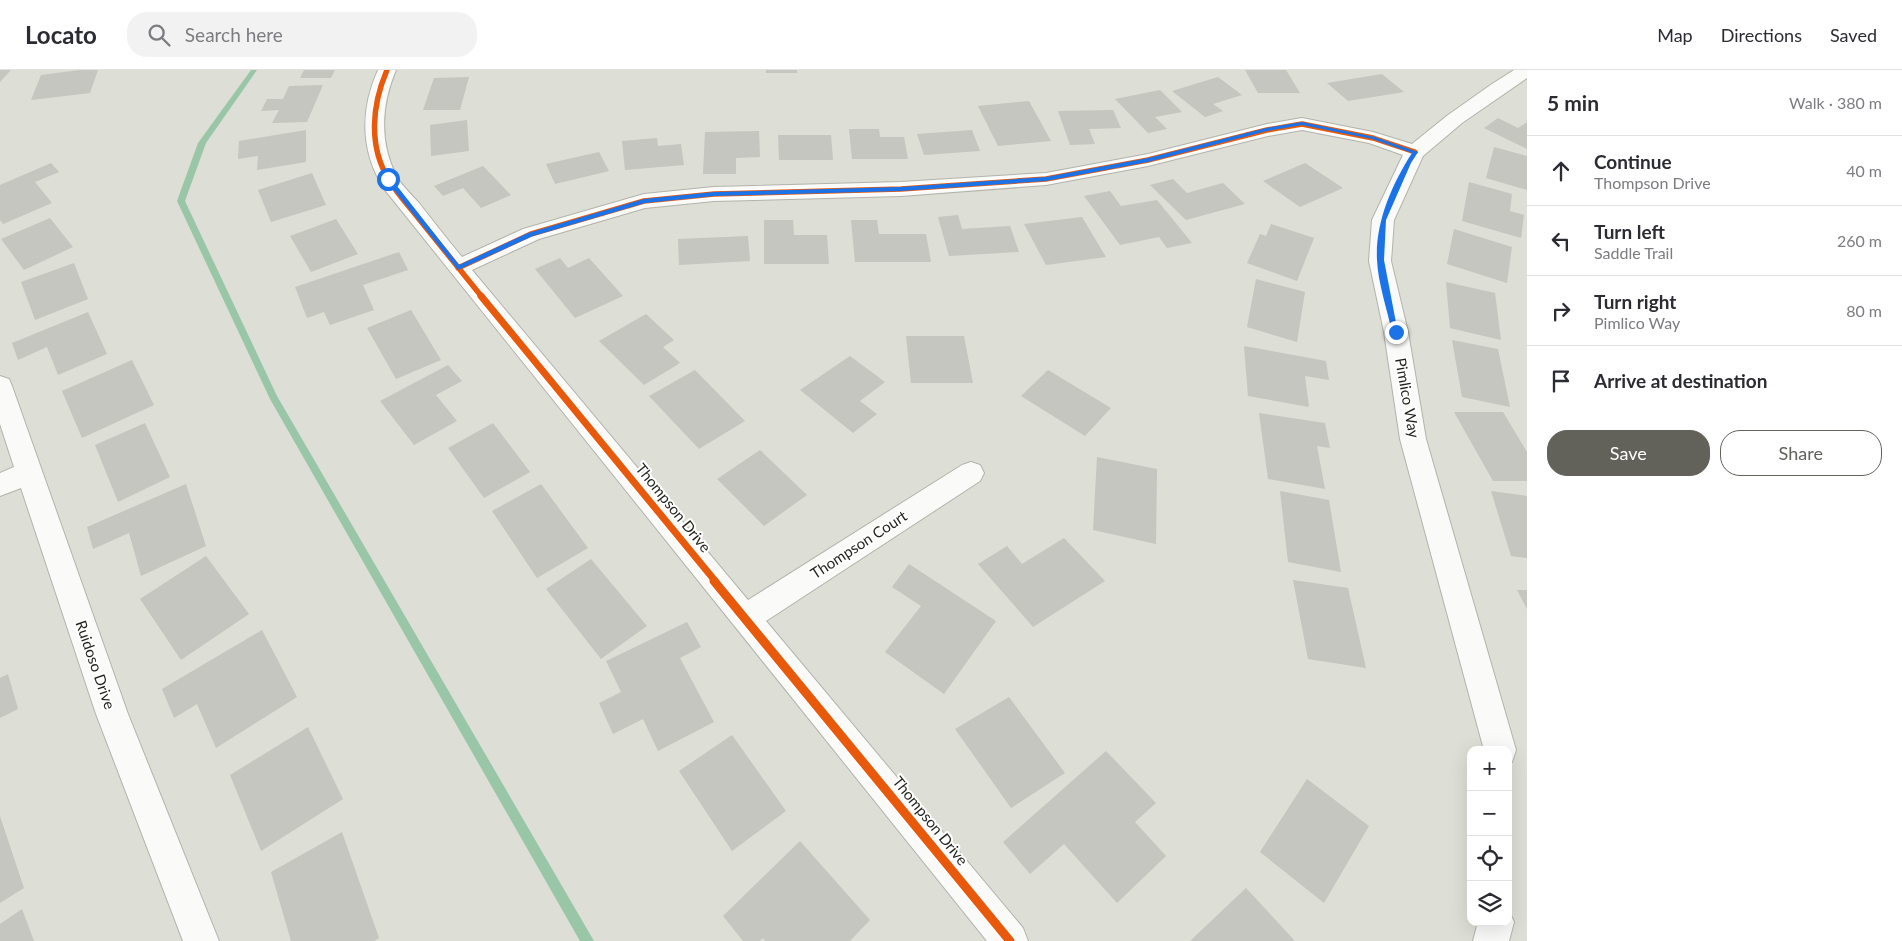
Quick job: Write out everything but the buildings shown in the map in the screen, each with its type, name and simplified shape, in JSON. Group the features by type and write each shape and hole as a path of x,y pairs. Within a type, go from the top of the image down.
{"street":[{"name":"Thompson Drive","path":"387,70 377,92 374,114 375,140 380,161 388,179 458,268 1010,941"},
{"name":"Pimlico Way","path":"1499,746 1413,438 1396,332 1380,260 1383,220 1408,163 1415,152 1455,119 1527,70"},
{"path":"458,268 530,234 644,201 714,194 901,189 1046,179 1148,160 1266,130 1302,124 1373,138 1415,152"},
{"name":"Ruidoso Drive","path":"0,386 112,714 201,941"},
{"path":"0,485 29,472"},
{"name":"Thompson Court","path":"746,618 972,473"},
{"path":"1491,941 1495,926"}],"waterway":[{"path":"254,70 202,143 181,201 273,397 587,941"}],"cycle path":[{"path":"387,70 377,96 374,124 377,151 381,164 392,185 1010,941"},
{"path":"458,268 531,234 644,201 714,194 901,189 1046,179 1148,160 1267,130 1302,124 1373,138 1415,152"}],"route":[{"path":"388,179 458,268 530,234 644,201 714,194 901,189 1046,179 1148,160 1266,130 1302,124 1373,138 1415,152 1408,163 1383,220 1380,260 1396,332"}]}
